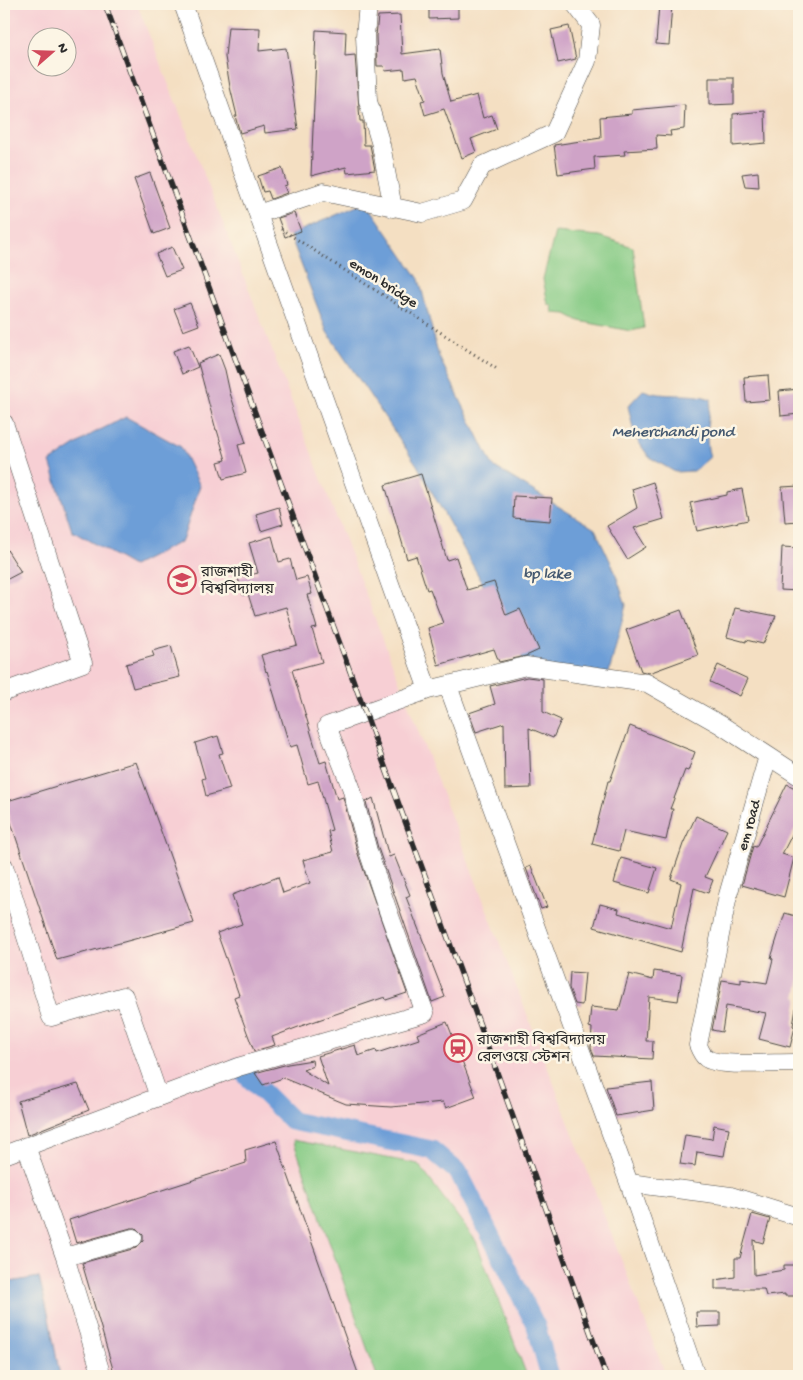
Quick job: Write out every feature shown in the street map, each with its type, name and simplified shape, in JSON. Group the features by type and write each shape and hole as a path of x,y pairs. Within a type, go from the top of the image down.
{"street":[{"path":"183,4 428,690"},
{"path":"368,4 364,36 368,101 381,144 393,208"},
{"path":"258,214 323,192 422,213 463,201 482,166 554,133 587,61 591,26 575,4"},
{"path":"4,423 83,663 4,692"},
{"path":"4,1155 238,1067 425,1014 386,908 351,787 327,726 428,690 526,666 647,683 721,725 799,776"},
{"path":"448,686 629,1183 696,1376"},
{"name":"em road","path":"768,756 728,895 698,1045 707,1059 728,1063 799,1064"},
{"path":"4,866 52,1016 124,996 159,1097"},
{"path":"26,1146 65,1257 102,1376"},
{"path":"629,1183 731,1196 799,1217"},
{"path":"65,1257 133,1238"}],"path":[{"name":"emon bridge","path":"258,214 497,369"}],"shaded area":[{"name":"রাজশাহী বিশ্ববিদ্যালয়","path":"4,4 137,4 227,233 666,1376 4,1376"}],"green space":[{"path":"555,232 599,236 633,247 644,328 631,331 579,321 566,314 553,313 552,306 548,304 543,279"},
{"path":"293,1140 418,1164 476,1241 527,1376 377,1376"}],"water":[{"name":"bp lake","path":"366,202 419,279 439,357 493,466 595,529 614,569 626,605 608,677 526,666 417,465 327,332 290,235"},
{"name":"Meherchandi pond","path":"643,390 651,393 694,395 711,399 707,436 710,457 694,471 675,472 649,457 635,437 628,406"},
{"path":"126,417 181,447 200,486 182,541 133,566 72,531 50,462 92,434"},
{"path":"39,1277 60,1376 4,1376 4,1283"}],"building":[{"path":"429,4 458,4 458,18 429,19"},
{"path":"659,4 672,4 669,45 656,44"},
{"path":"400,15 402,54 440,49 443,73 451,102 477,95 483,118 492,115 497,129 471,139 476,152 462,158 444,109 425,115 421,101 425,100 417,76 405,78 404,69 385,71 384,66 377,66 376,36 378,16"},
{"path":"569,26 576,59 558,63 551,30"},
{"path":"228,27 260,28 259,51 286,48 298,129 265,133 264,126 240,133 235,116 237,116 225,57"},
{"path":"316,30 346,32 345,56 355,55 360,121 363,121 364,145 370,145 375,170 347,173 346,167 311,176"},
{"path":"709,78 734,78 734,104 709,105"},
{"path":"685,105 684,129 670,131 671,136 656,135 657,149 624,151 625,155 594,157 595,169 558,174 554,145 601,138 600,117 632,114 632,110"},
{"path":"765,111 766,143 733,146 733,114"},
{"path":"282,168 287,185 284,186 287,193 271,199 268,191 263,192 258,176"},
{"path":"758,172 759,187 745,186 742,174"},
{"path":"150,173 170,228 154,234 134,179"},
{"path":"294,213 301,231 285,237 278,218"},
{"path":"172,247 182,270 165,276 156,254"},
{"path":"190,303 199,325 183,331 174,309"},
{"path":"189,345 198,367 182,374 173,351"},
{"path":"219,354 246,443 238,445 246,473 223,479 218,462 226,460 198,363"},
{"path":"768,375 770,400 746,402 744,377"},
{"path":"799,389 799,414 781,416 779,391"},
{"path":"421,474 447,560 456,557 467,590 494,582 506,615 520,609 539,650 526,656 499,662 494,649 438,665 428,628 443,623 430,589 427,590 416,556 407,559 385,485"},
{"path":"653,482 664,519 634,528 646,547 627,559 607,526 637,508 632,489"},
{"path":"799,486 799,521 785,522 782,487"},
{"path":"742,489 748,520 697,531 690,503 727,495 727,492"},
{"path":"514,496 552,498 550,521 513,518"},
{"path":"279,507 283,524 261,531 256,514"},
{"path":"272,536 279,562 290,559 296,580 307,577 312,594 307,595 317,628 312,629 322,662 292,670 320,763 326,761 337,799 343,797 358,854 407,993 386,1000 385,997 301,1026 272,1037 275,1045 254,1051 234,997 239,995 217,933 242,924 232,895 278,877 283,893 310,883 303,860 333,852 328,831 332,830 318,781 308,784 297,745 290,747 261,655 297,645 286,607 255,616 248,594 243,595 238,578 258,573 249,543"},
{"path":"4,545 21,572 4,581"},
{"path":"782,547 799,548 799,591 780,590"},
{"path":"735,608 776,616 763,644 727,637"},
{"path":"681,610 698,655 649,673 641,671 626,630"},
{"path":"171,646 180,677 133,688 126,664 154,656 152,651"},
{"path":"718,665 748,679 740,696 710,682"},
{"path":"527,677 543,679 543,712 561,720 553,738 529,728 531,788 505,789 504,723 476,732 469,713 495,704 490,686"},
{"path":"630,726 695,752 688,771 685,770 670,809 673,809 666,840 624,831 619,851 592,844 608,781 610,781"},
{"path":"218,736 223,753 219,754 230,789 206,796 202,779 205,778 195,743"},
{"path":"136,762 194,923 57,960 4,802"},
{"path":"787,784 799,790 799,821 782,854 794,858 784,897 742,885 753,846 756,847"},
{"path":"373,798 389,857 394,855 410,895 406,897 445,997 432,1002 378,848 366,802"},
{"path":"696,816 727,830 705,877 713,880 708,893 694,888 681,952 594,927 600,904 619,909 618,913 671,928 681,883 671,879 683,844"},
{"path":"621,858 657,868 649,893 614,883"},
{"path":"531,866 547,907 541,909 526,868"},
{"path":"785,913 799,917 799,983 793,1026 795,1027 790,1047 759,1039 766,1013 726,1006 722,1032 712,1030 722,980 741,983 741,979 767,983 773,959 771,958"},
{"path":"654,971 682,975 678,1001 649,997 646,1041 653,1041 652,1059 594,1056 591,1048 592,1028 589,1027 591,1007 619,1010 629,974 653,980"},
{"path":"570,972 585,973 582,1005 575,1004 569,988"},
{"path":"447,1022 476,1097 446,1108 443,1102 391,1107 346,1104 283,1078 263,1085 255,1073 312,1060 313,1066 303,1070 328,1086 318,1056 355,1045 358,1056 376,1050 377,1053 419,1039 417,1034"},
{"path":"652,1082 654,1110 616,1116 606,1087"},
{"path":"78,1084 89,1110 27,1135 18,1101"},
{"path":"714,1125 729,1128 724,1156 697,1152 695,1166 680,1164 685,1135 712,1139"},
{"path":"276,1141 359,1376 115,1376 82,1263 136,1248 143,1241 143,1235 136,1228 131,1228 76,1243 69,1220 246,1163 245,1150"},
{"path":"752,1214 770,1219 763,1243 753,1240 754,1275 784,1270 784,1265 799,1265 799,1296 785,1296 785,1294 766,1296 764,1289 715,1289 715,1280 735,1277 735,1258 740,1258"},
{"path":"696,1312 720,1312 720,1326 697,1327"}],"waterway":[{"path":"238,1067 292,1121 432,1150 459,1173 536,1326 550,1376"}],"railway":[{"path":"105,4 485,1039 606,1376"}],"place":[{"name":"রাজশাহী বিশ্ববিদ্যালয়","path":"182,580"},
{"name":"রাজশাহী বিশ্ববিদ্যালয় রেলওয়ে স্টেশন","path":"458,1048"}]}
